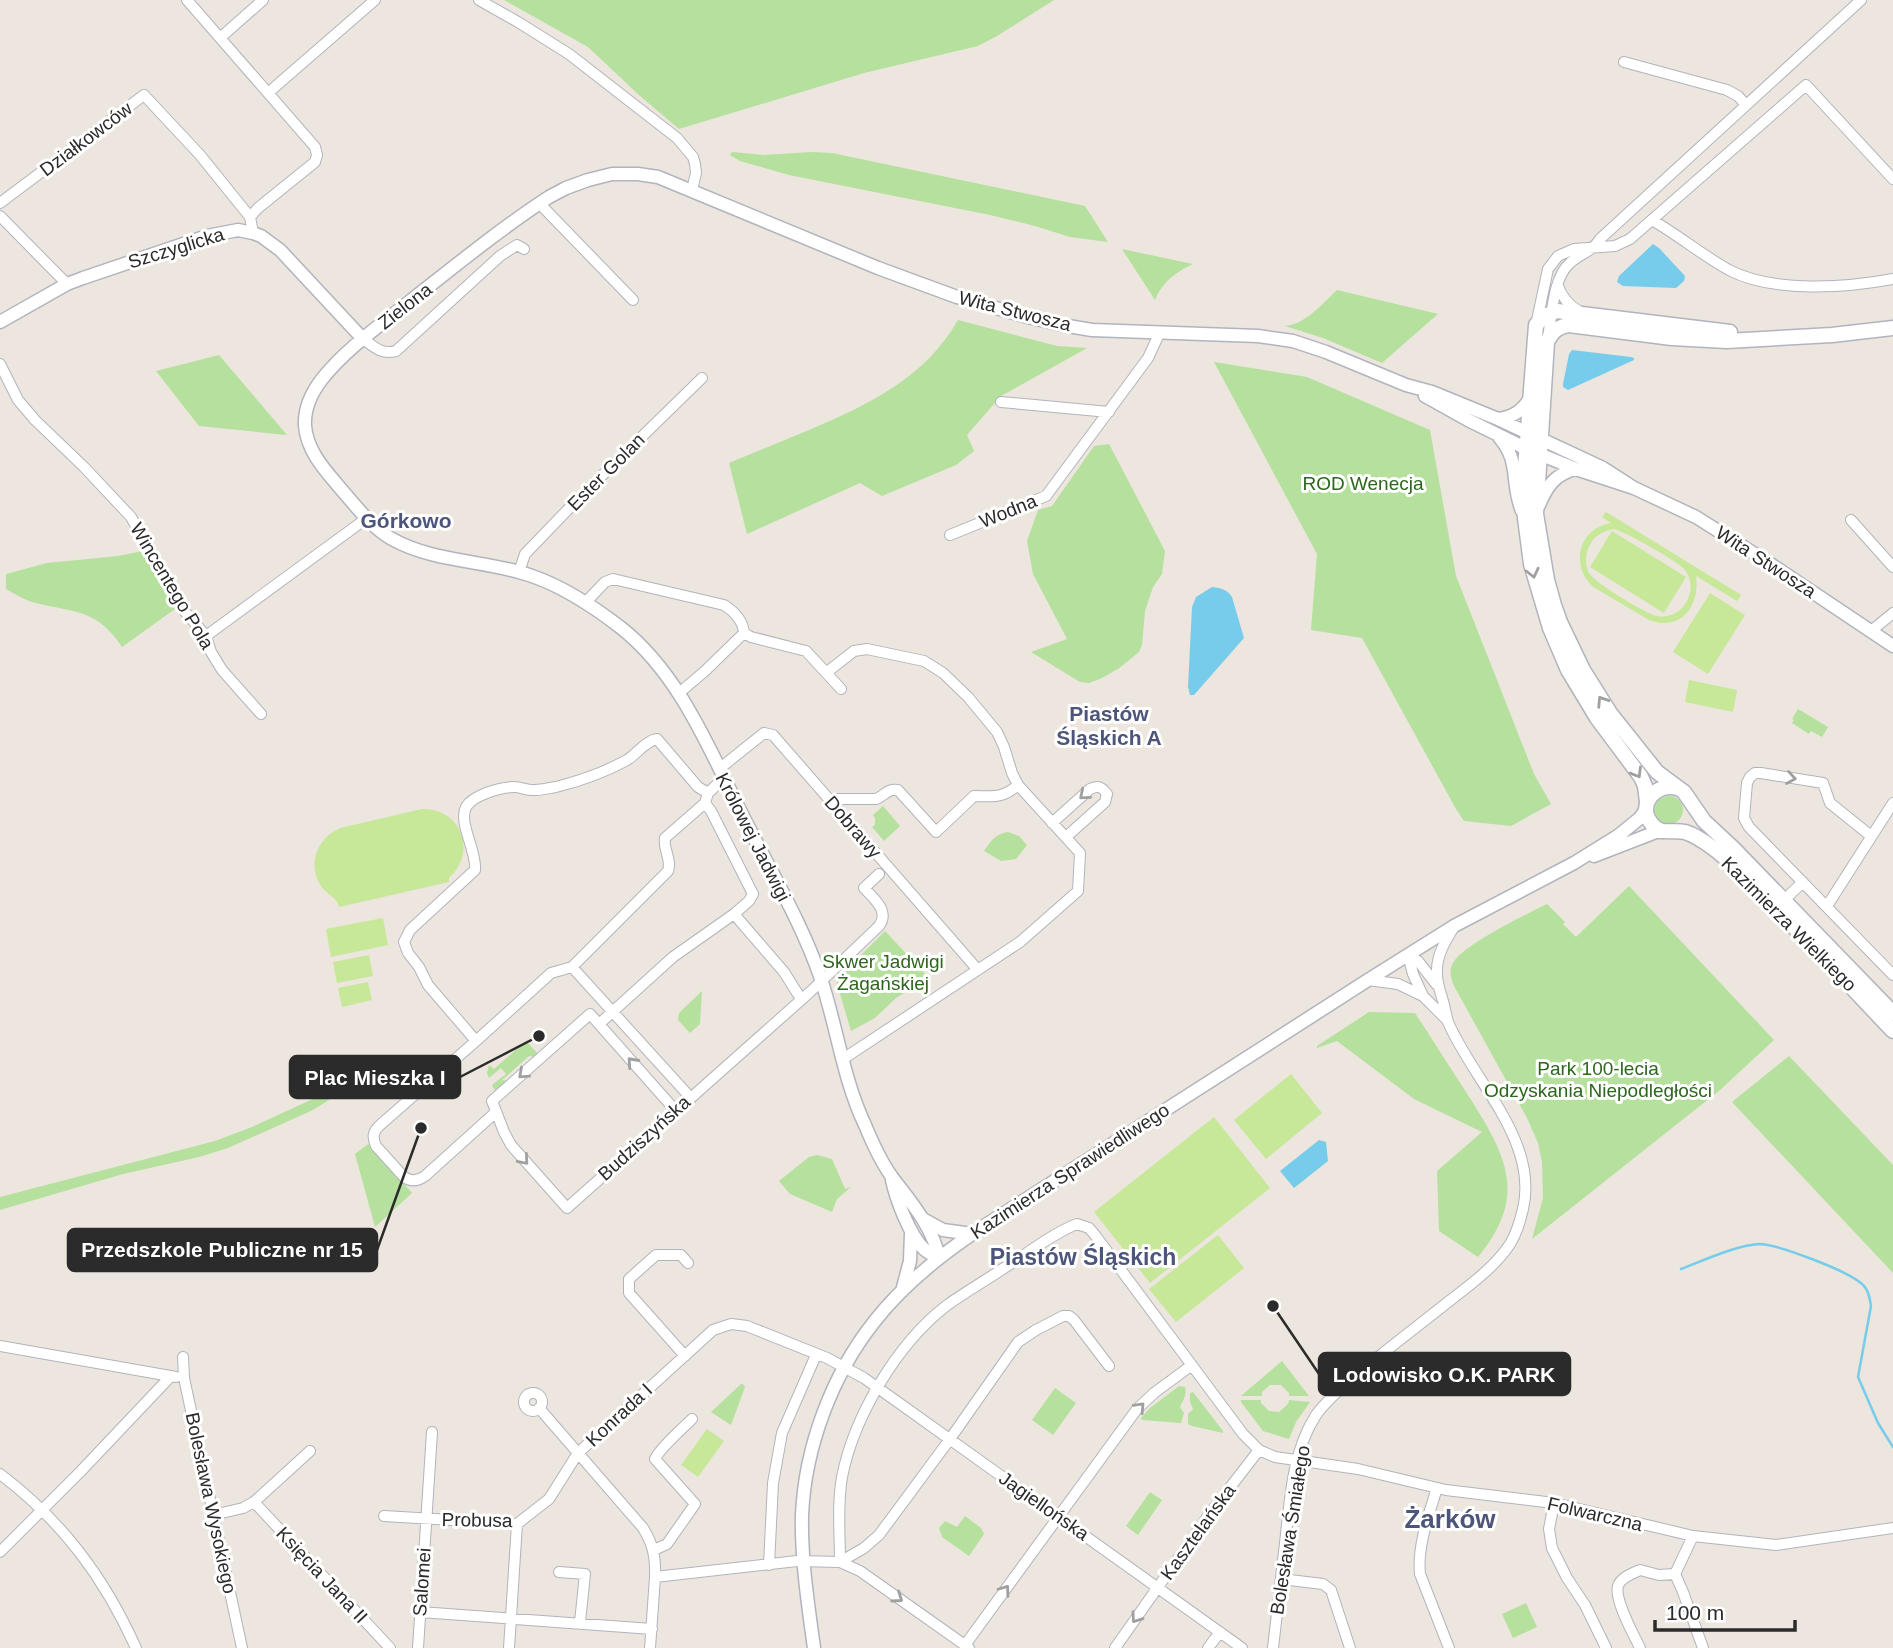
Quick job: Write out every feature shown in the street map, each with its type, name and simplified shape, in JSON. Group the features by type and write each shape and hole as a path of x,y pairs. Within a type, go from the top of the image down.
{"main road":[{"path":"1535,435 1532,397 1536,325 1541,318 1550,314 1585,315 1779,338"},
{"path":"1530,516 1531,565 1558,649 1581,694 1641,777 1645,786 1647,815 1653,826 1670,831 1686,824 1691,814 1691,802 1684,792 1663,778 1609,713 1583,670 1554,605 1530,516 1524,481 1533,451 1547,342 1556,329 1569,325 1699,339 1756,340 1893,328"},
{"path":"1647,806 1650,796 1660,788 1678,788"},
{"name":"Kazimierza Wielkiego","path":"1691,802 1704,821 1893,1013"},
{"name":"Kazimierza Wielkiego","path":"1670,831 1688,833 1700,839 1731,864 1893,1031"}],"street":[{"path":"187,0 315,147 315,162 250,216 253,233"},
{"path":"220,38 263,0"},
{"path":"269,92 375,0"},
{"path":"479,0 569,54 677,138 695,164 692,190"},
{"path":"1547,342 1550,314 1558,285 1562,273 1571,261 1594,247 1861,0"},
{"path":"1624,62 1727,90 1738,96 1746,105"},
{"path":"1536,325 1542,290 1552,261 1574,249 1621,244 1806,85 1893,179"},
{"name":"Działkowców","path":"0,203 144,95 200,155 250,216"},
{"name":"Zielona","path":"519,572 452,559 393,540 367,519 317,459 307,436 305,421 308,404 321,380 363,339 539,203 566,188 588,180 612,174 638,174"},
{"name":"Wita Stwosza","path":"638,174 658,177 692,190 867,264 957,297 1062,326 1092,330 1258,336 1293,341 1498,419 1614,474 1634,488"},
{"path":"539,203 633,300"},
{"path":"0,216 67,284"},
{"path":"1651,220 1731,271 1761,281 1789,286 1819,286 1893,279"},
{"name":"Szczyglicka","path":"0,322 67,284 207,236 238,230 253,233 280,250 363,339"},
{"path":"363,339 381,351 396,351 500,256 517,245 524,249"},
{"path":"1558,285 1568,304 1585,315"},
{"path":"1542,290 1545,307 1550,314 1558,322 1569,325"},
{"name":"Wodna","path":"950,535 1046,496 1148,358 1160,332"},
{"name":"Wincentego Pola","path":"0,364 18,400 35,420 131,517 181,607 206,636 211,652 222,670 261,714"},
{"name":"Ester Golan","path":"519,572 525,554 702,378"},
{"name":"Wita Stwosza","path":"1406,385 1445,408 1533,451 1576,469 1634,488 1696,517 1893,646"},
{"path":"1498,419 1518,413 1532,397"},
{"path":"1001,402 1109,412"},
{"path":"1496,434 1513,457 1516,495 1530,516 1552,481 1567,471 1576,469"},
{"path":"206,636 367,519"},
{"path":"1851,520 1893,567"},
{"name":"Królowej Jadwigi","path":"519,572 553,585 585,603 633,638 679,693 802,935 821,981 864,1124 891,1175 920,1216 935,1243 939,1258"},
{"path":"585,603 605,582 613,579 724,605 731,610 744,624 744,633 679,693"},
{"path":"1871,631 1893,613"},
{"path":"744,633 806,650 841,688"},
{"path":"827,672 854,651 867,649 924,661 943,673 968,697 997,732 1018,785 1080,853 1078,891 1028,936 843,1059"},
{"name":"Dobrawy","path":"721,774 728,763 764,733 773,735 978,970"},
{"path":"476,1041 428,985 404,942 410,930 475,870 464,818 468,803 475,797 514,787 531,791 568,784 630,759 649,742 657,739 706,798 710,811 753,894 734,914 673,957 598,1024 675,1110"},
{"path":"1871,836 1830,803 1823,783 1755,773 1747,783 1744,818 1749,827 1893,975"},
{"path":"496,1112 420,1180 408,1180 404,1177 376,1146 373,1139 379,1126 551,973 572,967 669,867 665,838 706,798 721,774"},
{"path":"829,799 876,799 889,790 898,790 936,832 974,796 1002,796 1018,785"},
{"path":"1052,823 1090,789 1096,786 1102,788 1107,794 1105,802 1066,837"},
{"path":"1827,906 1893,803"},
{"name":"Kazimierza Sprawiedliwego","path":"814,1648 804,1561 803,1515 808,1470 822,1419 845,1366 873,1322 902,1291 939,1258 972,1234 1454,926 1574,863 1626,830 1640,818 1647,806"},
{"name":"Kazimierza Sprawiedliwego","path":"1574,863 1656,832 1670,831"},
{"name":"Budziszyńska","path":"598,1024 590,1014 492,1101 503,1132 511,1145 567,1208 821,981 883,920 883,911 864,888 879,874"},
{"path":"1784,900 1803,882"},
{"path":"734,914 784,972 801,999"},
{"name":"Bolesława Śmiałego","path":"1448,1022 1437,980 1438,960 1454,926"},
{"name":"Bolesława Śmiałego","path":"1408,955 1418,961 1440,990"},
{"name":"Bolesława Śmiałego","path":"1273,1648 1297,1461 1304,1438 1324,1404 1495,1262 1510,1244 1519,1226 1524,1206 1526,1180 1514,1137 1448,1022 1423,996 1408,955"},
{"path":"572,967 690,1097"},
{"name":"Bolesława Śmiałego","path":"1368,979 1398,984 1423,996"},
{"name":"Królowej Jadwigi","path":"891,1175 895,1192 911,1229 922,1247 939,1258"},
{"path":"920,1216 943,1230 972,1234"},
{"path":"840,1562 842,1476 855,1435 878,1388 903,1351 946,1307 1057,1234 1077,1224 1088,1228 1095,1235 1243,1434 1259,1450 1275,1458 1297,1461"},
{"path":"902,1291 912,1251 911,1229"},
{"path":"685,1356 629,1293 629,1279 656,1255 681,1255 688,1263"},
{"path":"840,1562 873,1542 1018,1342 1063,1316 1069,1316 1109,1366"},
{"name":"Konrada I","path":"650,1648 655,1577 654,1550 643,1528 578,1453 713,1330 731,1324 747,1326 845,1366"},
{"path":"0,1346 184,1378"},
{"path":"769,1565 773,1483 782,1433 816,1354"},
{"name":"Bolesława Wysokiego","path":"183,1357 184,1378 242,1648"},
{"path":"655,1577 804,1561 840,1562 860,1571 967,1646 1137,1409 1192,1365"},
{"name":"Jagiellońska","path":"845,1366 1242,1648"},
{"path":"0,1552 171,1376"},
{"path":"539,1408 578,1453"},
{"path":"654,1550 667,1544 695,1504 656,1459 659,1451 692,1419"},
{"name":"Salomei","path":"418,1648 432,1432"},
{"name":"Kasztelańska","path":"1115,1648 1211,1512 1259,1450"},
{"path":"213,1515 243,1508 254,1502 310,1451"},
{"name":"Probusa","path":"384,1516 517,1524 549,1499 578,1453"},
{"name":"Folwarczna","path":"1297,1461 1358,1469 1437,1488 1554,1503 1693,1536 1776,1545 1893,1528"},
{"path":"0,1474 43,1509 74,1545 115,1605 136,1648"},
{"path":"1437,1488 1419,1564 1420,1574 1449,1648"},
{"name":"Księcia Jana II","path":"254,1502 390,1648"},
{"path":"1554,1503 1549,1529 1552,1548 1567,1578 1586,1605 1606,1648"},
{"path":"509,1648 517,1524"},
{"path":"1675,1574 1693,1536"},
{"path":"1640,1648 1621,1604 1618,1585 1640,1570 1659,1575 1675,1574"},
{"path":"559,1572 585,1574 580,1622"},
{"path":"1675,1574 1703,1648"},
{"path":"1281,1579 1327,1586 1334,1594 1350,1648"},
{"path":"420,1612 652,1629"},
{"path":"1208,1648 1220,1632"}],"green space":[{"path":"504,0 1054,0 978,46 864,73 679,129 588,47"},
{"path":"732,152 764,155 832,153 1085,206 1108,242 1070,237 990,215 789,175 740,161 730,155"},
{"path":"1122,249 1193,264 1170,278 1155,300"},
{"path":"1337,290 1438,314 1382,363 1323,338 1285,326 1300,322"},
{"path":"958,320 1057,346 1087,348 1001,396 967,435 974,451 956,465 882,496 860,483 747,534 729,463 873,400 912,374 929,358"},
{"path":"219,355 287,435 199,426 156,371"},
{"name":"ROD Wenecja","path":"1214,362 1307,377 1430,430 1456,576 1534,774 1551,804 1511,826 1464,821 1362,638 1311,630 1317,554"},
{"path":"1109,444 1165,551 1162,574 1153,587 1145,611 1139,652 1118,669 1089,683 1080,682 1031,652 1067,639 1033,574 1027,541 1038,510 1052,506 1094,446"},
{"path":"1606,512 1741,595 1737,601 1696,576 1695,597 1686,613 1671,622 1649,620 1595,588 1582,570 1581,550 1585,540 1600,526 1611,523 1602,517","holes":["1606,531 1620,531 1684,569 1691,585 1690,594 1675,613 1666,616 1651,614 1610,590 1589,573 1586,557 1593,540"]},
{"path":"1612,531 1686,577 1664,613 1590,567"},
{"path":"143,551 175,609 122,647 104,625 85,614 32,602 6,589 6,574 47,563"},
{"path":"1710,593 1745,615 1708,674 1673,652"},
{"path":"1689,680 1737,690 1733,712 1685,702"},
{"path":"1798,709 1828,727 1822,737 1811,731 1809,734 1792,723"},
{"path":"1669,796 1679,800 1683,810 1679,820 1669,824 1659,820 1655,810 1659,800"},
{"path":"883,806 900,826 884,841 872,827 875,825 873,815"},
{"path":"422,809 447,816 461,833 462,856 449,882 339,907 321,886 315,869 317,853 325,838 340,828"},
{"path":"1008,832 1019,836 1027,845 1016,859 1001,861 984,851 997,836"},
{"name":"Park 100-lecia Odzyskania Niepodległości","path":"1629,886 1774,1040 1720,1090 1532,1239 1543,1198 1542,1162 1538,1143 1454,986 1451,968 1457,957 1480,940 1547,904 1576,937"},
{"path":"383,918 388,945 331,957 326,929"},
{"name":"Skwer Jadwigi Żagańskiej","path":"885,931 929,978 896,998 875,1018 851,1031 836,980"},
{"path":"369,955 373,976 337,983 333,962"},
{"path":"368,982 372,1000 342,1007 338,988"},
{"path":"702,991 700,1024 690,1033 678,1020 679,1013"},
{"path":"1369,1012 1415,1013 1493,1137 1506,1175 1507,1194 1503,1214 1494,1235 1478,1257 1439,1231 1437,1171 1482,1132 1414,1099 1337,1041 1317,1048"},
{"path":"526,1041 539,1055 529,1056 502,1080 509,1081 498,1091 494,1089 492,1085 506,1074 501,1068 489,1078 489,1065 494,1069"},
{"path":"1789,1056 1893,1165 1893,1273 1732,1102"},
{"path":"1291,1074 1322,1113 1266,1159 1234,1120"},
{"path":"339,1087 340,1093 313,1110 228,1148 123,1174 0,1210 0,1197 215,1141"},
{"path":"1214,1117 1270,1188 1150,1283 1094,1212"},
{"path":"368,1144 412,1193 375,1227 355,1154"},
{"path":"817,1155 832,1159 845,1189 851,1187 837,1199 832,1212 790,1194 779,1181 809,1157"},
{"path":"1218,1235 1244,1268 1176,1322 1149,1289"},
{"path":"1282,1361 1309,1396 1289,1396 1281,1385 1270,1385 1262,1392 1262,1396 1241,1396"},
{"path":"741,1384 745,1387 731,1425 711,1412"},
{"path":"1179,1386 1185,1387 1180,1407 1184,1413 1181,1423 1142,1420 1150,1408"},
{"path":"1055,1388 1076,1403 1053,1435 1032,1420"},
{"path":"1193,1392 1223,1433 1188,1424 1188,1414 1193,1409 1190,1393"},
{"path":"1241,1400 1261,1400 1269,1411 1279,1412 1289,1400 1310,1402 1296,1422 1289,1439 1263,1431"},
{"path":"707,1429 724,1441 698,1477 681,1465"},
{"path":"1150,1492 1162,1500 1138,1535 1126,1526"},
{"path":"965,1516 981,1528 984,1534 969,1556 942,1537 939,1528 945,1521 957,1527"},
{"path":"1526,1603 1537,1627 1513,1638 1502,1614"}],"water":[{"path":"1653,244 1685,276 1684,281 1676,288 1623,286 1617,282 1619,276"},
{"path":"1572,350 1631,357 1634,360 1568,390 1563,384"},
{"path":"1212,587 1221,588 1232,597 1244,638 1194,695 1190,695 1188,687 1192,607 1196,597"},
{"path":"1319,1140 1326,1142 1328,1161 1294,1188 1280,1171"}],"waterway":[{"path":"1681,1269 1730,1250 1759,1244 1814,1260 1857,1280 1868,1293 1871,1306 1858,1377 1878,1423 1893,1447"}],"place":[{"name":"Plac Mieszka I","path":"539,1036"},
{"name":"Przedszkole Publiczne nr 15","path":"421,1128"},
{"name":"Lodowisko O.K. PARK","path":"1273,1306"}],"district":[{"name":"Górkowo","path":"406,520"},
{"name":"Piastów Śląskich A","path":"1109,725"},
{"name":"Piastów Śląskich","path":"1083,1257"},
{"name":"Żarków","path":"1450,1519"}]}
